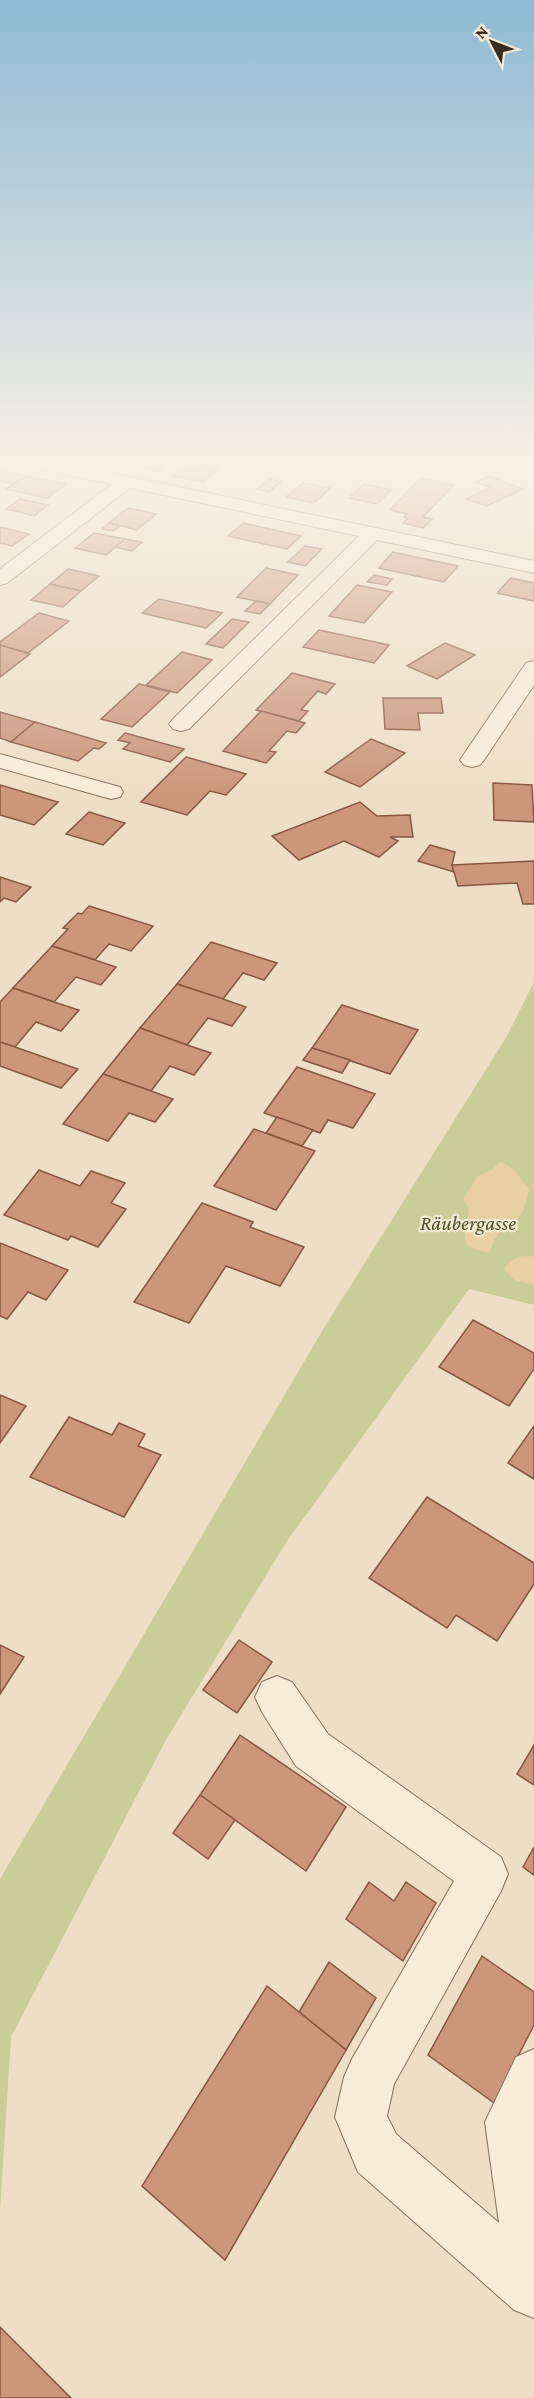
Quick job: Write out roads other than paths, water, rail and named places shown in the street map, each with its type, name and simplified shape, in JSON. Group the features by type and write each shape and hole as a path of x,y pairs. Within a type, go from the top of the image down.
{"street":[{"path":"181,724 334,572"},
{"path":"471,760 534,668"},
{"path":"0,761 111,792"},
{"path":"277,1697 312,1750 484,1874 370,2077 361,2116 377,2153 534,2290"},
{"path":"534,2075 511,2122 534,2275"}],"park label":[{"name":"Räubergasse","path":"468,1223"}]}
